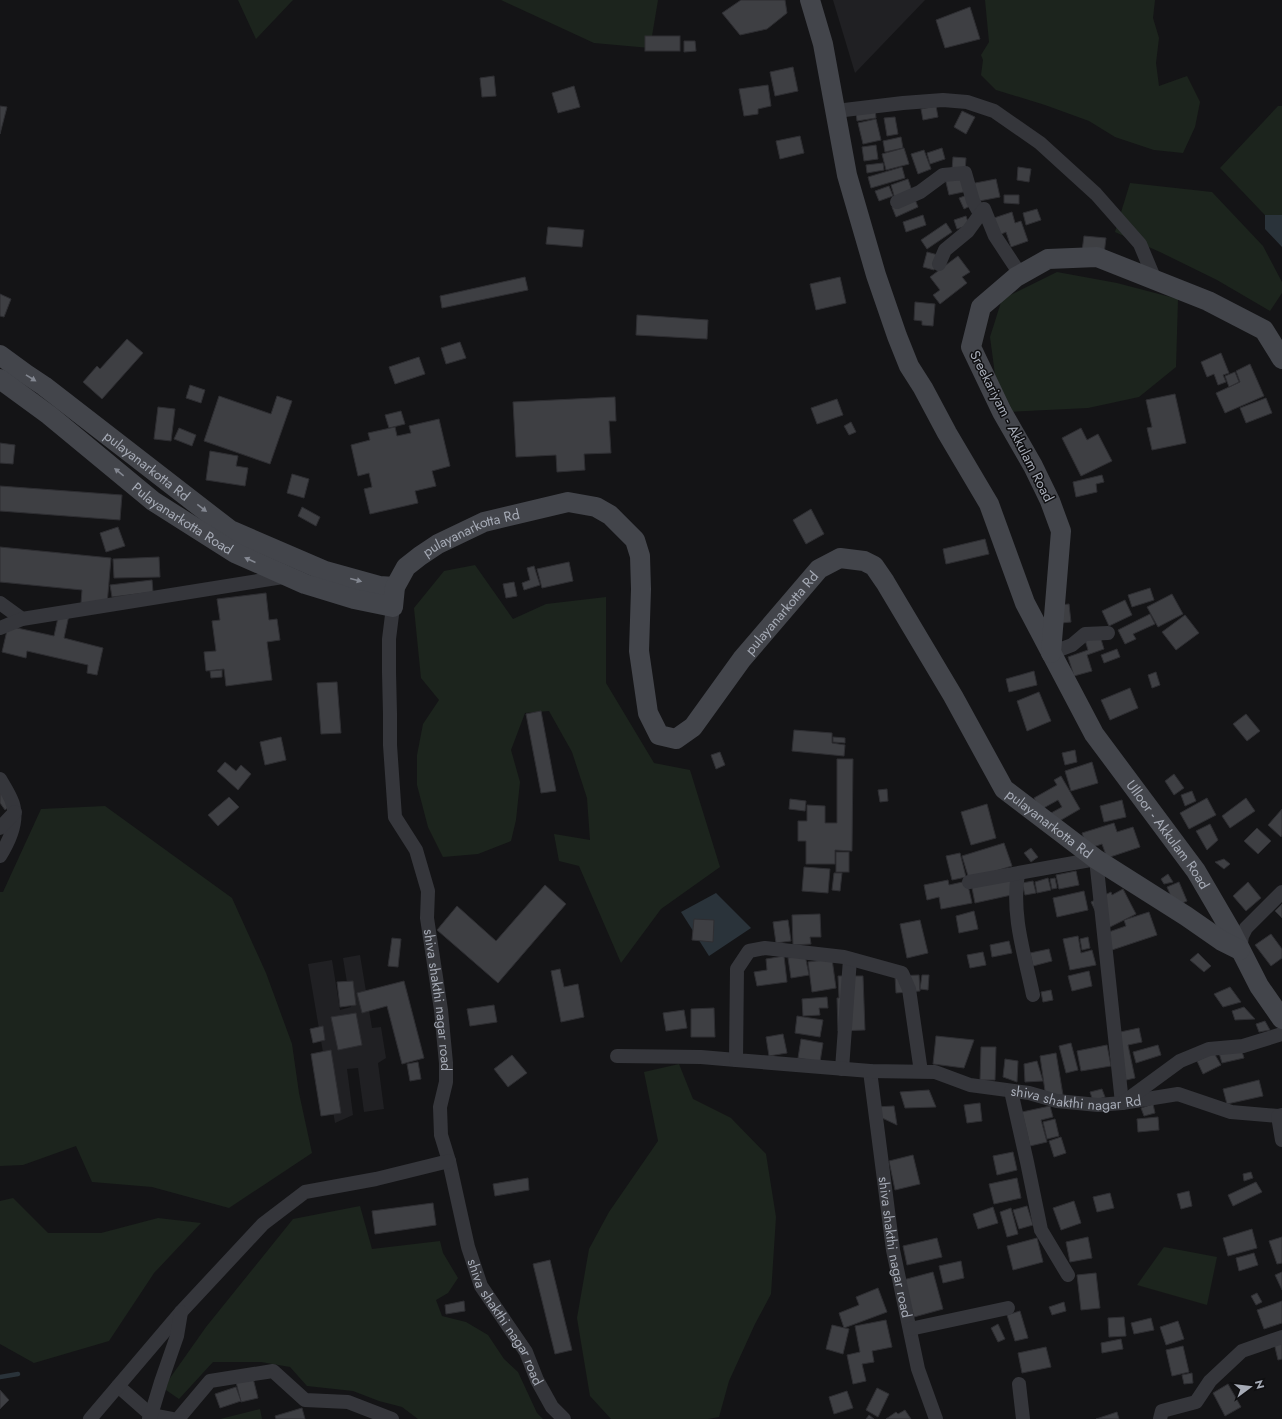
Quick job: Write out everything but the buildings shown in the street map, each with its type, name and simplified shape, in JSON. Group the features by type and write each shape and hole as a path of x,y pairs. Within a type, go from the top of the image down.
{"street":[{"name":"Ulloor - Akkulam Road","path":"810,0 823,44 847,175 876,275 909,366 989,504 1025,603 1094,734 1196,871 1231,932 1258,986 1281,1020"},
{"path":"836,110 904,102 943,100 967,102 994,111 1040,143 1096,194 1140,244 1155,280"},
{"path":"897,202 920,192 943,175 965,173 973,201 980,214"},
{"path":"939,264 945,250 968,231 984,209 995,236 1020,274"},
{"name":"Sreekariyam - Akkulam Road","path":"1051,653 1061,531 1047,494 1002,412 971,347 982,307 1020,274 1048,260 1097,257 1208,301 1264,330 1282,359"},
{"name":"pulayanarkotta Rd","path":"0,355 44,386 230,530 324,571 379,586 395,587"},
{"name":"Pulayanarkotta Road","path":"0,379 49,415 154,501 235,553 305,584 354,599 393,607"},
{"name":"pulayanarkotta Rd","path":"393,607 395,587 406,567 438,544 484,522 568,502 596,507 610,515 635,540 640,556 641,589 639,651 648,713 659,735 676,739 693,727 742,659 819,569 840,558 864,561 874,566 885,582 953,696 1004,789 1096,860 1186,916 1222,941 1240,950"},
{"path":"0,628 22,619 324,571"},
{"path":"0,604 22,619"},
{"name":"shiva shakthi nagar road","path":"393,607 389,639 388,672 390,745 395,817 416,850 428,891 427,918 441,1010 446,1063 446,1082 440,1107 441,1135 449,1161 468,1247 481,1286 526,1352 537,1380 552,1407 564,1419"},
{"path":"1051,653 1072,645 1085,634 1108,633"},
{"path":"0,779 12,800 15,812 12,831 0,856"},
{"path":"0,828 15,812"},
{"path":"969,882 1096,860 1122,1103 1180,1061 1209,1049 1243,1046 1281,1020"},
{"path":"1018,874 1016,889 1019,931 1034,995"},
{"path":"1240,950 1242,936 1246,928 1282,892"},
{"path":"736,1060 737,969 750,951 765,948 844,957 902,973 909,989 921,1072"},
{"path":"842,1069 850,959"},
{"name":"shiva shakthi nagar Rd","path":"617,1056 701,1057 870,1071 935,1072 970,1085 1029,1093 1057,1101 1098,1104 1122,1103 1178,1094 1231,1112 1280,1115"},
{"name":"shiva shakthi nagar road","path":"870,1071 892,1250 918,1369 932,1418"},
{"path":"1011,1091 1041,1230 1068,1275"},
{"path":"1280,1115 1282,1140"},
{"path":"90,1419 181,1312 263,1224 305,1192 376,1179 449,1161"},
{"path":"910,1329 1008,1308"},
{"path":"150,1417 177,1336 181,1312"},
{"path":"1160,1419 1162,1411 1196,1402 1210,1381 1242,1351 1282,1337"},
{"path":"178,1419 210,1380 273,1371 305,1400 348,1402 392,1419"},
{"path":"1019,1384 1023,1419"},
{"path":"118,1386 150,1417 172,1419"}],"shaded area":[{"path":"238,0 293,0 256,39"},
{"path":"501,0 658,0 650,48 594,43"},
{"path":"833,0 925,0 855,73"},
{"path":"985,0 1155,0 1153,18 1159,38 1156,63 1159,86 1187,76 1200,102 1195,127 1183,153 1154,150 1115,137 1089,121 1045,105 996,90 981,75 983,60 981,55 989,42"},
{"path":"1278,106 1282,106 1282,233 1220,168"},
{"path":"1130,183 1212,192 1263,246 1282,282 1282,293 1270,311 1217,280 1115,232"},
{"path":"1265,215 1282,215 1282,247 1265,229"},
{"path":"1057,272 1117,283 1178,299 1176,367 1139,397 1088,408 1008,412 996,382 990,337 1002,299"},
{"path":"475,565 513,619 546,604 606,597 606,683 654,763 690,770 720,867 661,909 621,963 579,866 559,861 554,834 590,840 587,798 572,752 549,711 525,713 511,750 520,782 516,820 511,841 478,854 443,857 428,827 417,785 417,755 423,724 439,700 421,678 414,608 444,571"},
{"path":"105,806 232,898 266,973 292,1044 299,1093 312,1153 229,1208 152,1187 92,1182 76,1146 23,1165 0,1166 0,892 3,892 41,809"},
{"path":"716,893 751,928 709,956 681,912"},
{"path":"360,955 372,1028 381,1027 386,1058 378,1063 384,1109 364,1112 358,1068 347,1069 353,1115 335,1123 308,964 332,960 340,1010 351,1007 343,958"},
{"path":"679,1064 693,1099 731,1118 766,1154 776,1217 771,1294 755,1324 729,1381 719,1417 708,1419 611,1419 590,1396 577,1318 589,1249 609,1212 658,1141 644,1072"},
{"path":"13,1198 48,1233 101,1233 158,1218 201,1223 154,1273 109,1341 34,1363 0,1344 0,1201"},
{"path":"360,1206 372,1249 440,1241 443,1253 458,1278 448,1293 436,1300 442,1316 466,1322 488,1335 504,1359 518,1372 537,1413 543,1419 418,1419 402,1407 379,1401 353,1391 307,1386 290,1367 261,1362 213,1362 179,1399 163,1388 206,1327 293,1219"},
{"path":"1164,1247 1217,1257 1207,1305 1137,1285"},
{"path":"260,1409 262,1419 220,1419"}],"waterway":[{"path":"0,1377 18,1374"}]}
